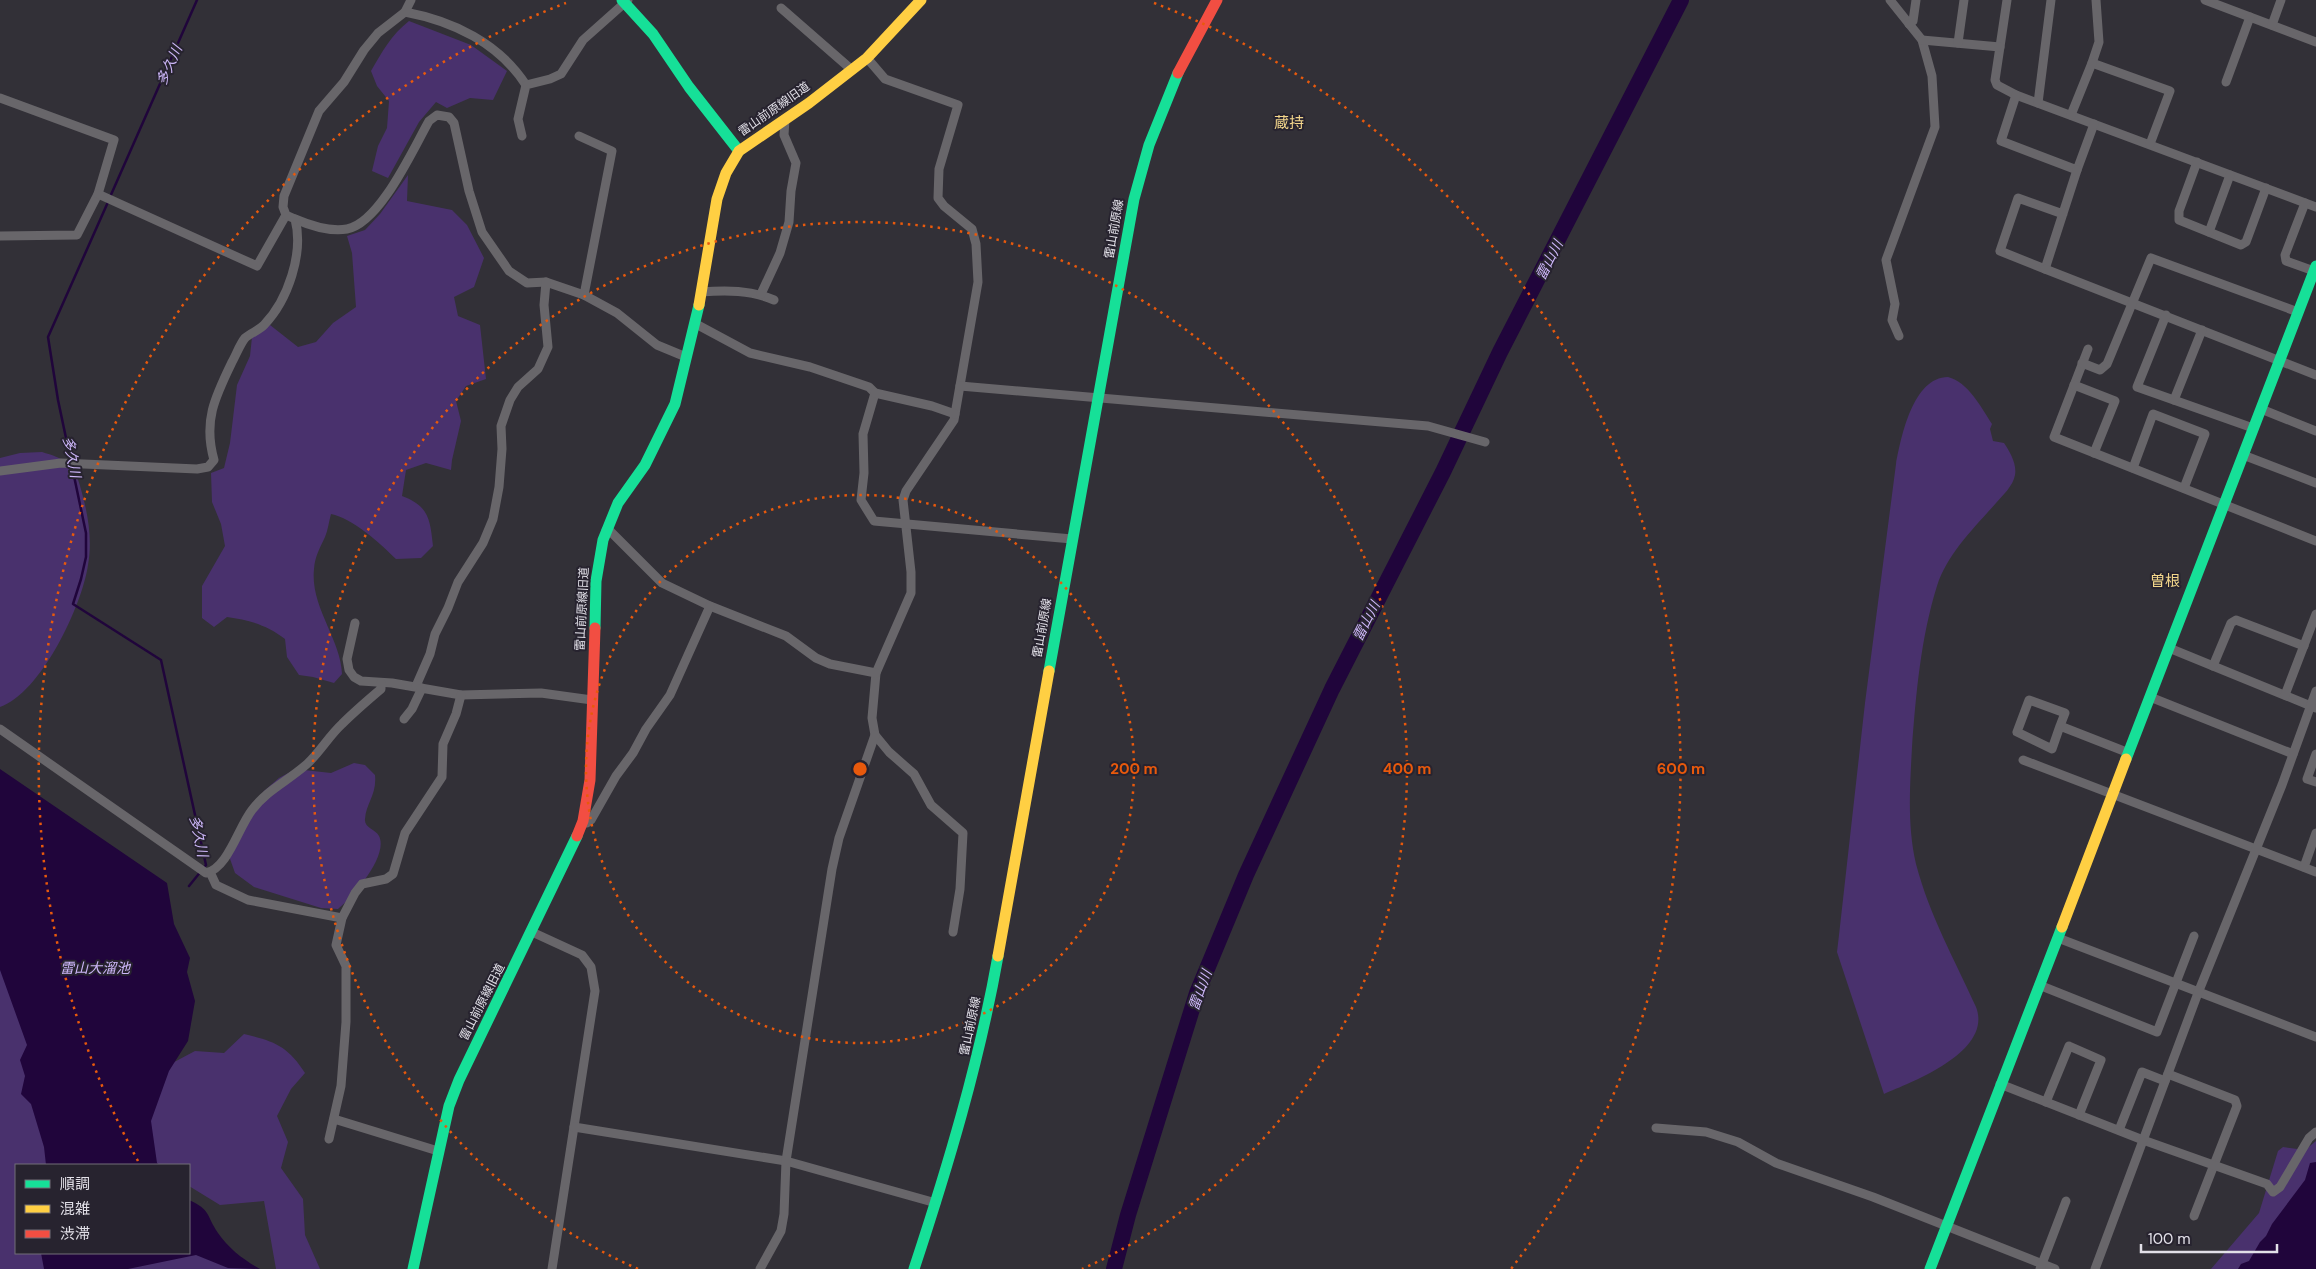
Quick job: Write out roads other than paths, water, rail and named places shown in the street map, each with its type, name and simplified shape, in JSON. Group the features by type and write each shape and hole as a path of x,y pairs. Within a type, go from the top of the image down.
{"street":[{"path":"411,0 406,12 378,33 364,50 344,82 319,111 284,196 283,207 286,215 309,225 328,228 346,230 360,224 371,215 382,201 429,121 437,115 445,116 454,123 474,212 490,248 509,271 527,283 546,282 584,295 617,313 656,345 686,357"},
{"name":"雷山前原線旧道","path":"413,1269 448,1106 458,1080 575,844 583,821 590,780 596,581 606,530 618,503 645,465 675,404 696,324 717,199 726,173 739,152 867,58 921,0"},
{"name":"雷山前原線","path":"914,1269 936,1203 976,1066 989,1005 1134,199 1145,152 1180,65 1217,0"},
{"path":"1890,0 1922,40 1932,76 1935,127 1886,260 1895,304 1892,320 1899,336"},
{"path":"1909,24 1913,21 1916,0"},
{"path":"1958,43 1964,0"},
{"path":"2006,0 1995,80 1997,85 2016,95 2316,207"},
{"path":"2038,103 2051,0"},
{"path":"2071,115 2099,42 2096,0"},
{"path":"2205,0 2225,4 2250,17 2316,42"},
{"path":"2272,26 2281,0"},
{"path":"526,85 561,74 583,40 625,1 652,34 689,87 739,152"},
{"path":"781,8 852,70"},
{"path":"406,12 426,16 460,29 494,48 516,69 526,85 518,119 522,136"},
{"path":"2226,82 2250,17"},
{"path":"1922,40 2000,46"},
{"path":"760,1269 781,1231 784,1214 786,1161 832,869 839,838 875,735 872,718 876,673 911,593 911,572 903,500 906,492 936,450 954,420 978,282 976,244 972,229 944,206 938,198 939,169 958,105 885,79 867,58"},
{"path":"2092,63 2170,91 2150,144"},
{"path":"2016,95 2001,141 2077,170"},
{"path":"0,98 114,140 100,195 77,235 0,236"},
{"path":"761,294 780,253 789,222 791,191 796,163 784,135 785,119"},
{"path":"2045,269 2094,124"},
{"path":"579,136 612,151 584,295"},
{"path":"2197,162 2179,211 2179,220 2241,245 2246,242 2266,188"},
{"path":"2209,232 2230,174"},
{"path":"100,195 257,266 286,215"},
{"path":"2063,214 2018,198 2000,251 2166,315 2316,376"},
{"path":"1930,1269 2315,269 2286,261 2285,256 2305,203"},
{"path":"0,471 61,463 197,469 208,467 214,460 208,432 210,416 216,396 244,339 263,326 272,314 292,277 298,242 295,219"},
{"path":"2082,363 2100,370 2107,364 2151,258 2298,312"},
{"path":"404,719 412,710 435,634 458,582 483,543 493,519 502,449 501,426 510,400 518,387 538,369 548,347 544,305 546,282"},
{"path":"701,292 725,290 761,294 774,300"},
{"path":"2166,315 2137,387 2253,428"},
{"path":"696,324 750,353 810,367 869,388 875,393 932,406 955,414"},
{"path":"2174,400 2202,330"},
{"path":"2088,349 2054,437 2316,541"},
{"path":"2074,385 2115,401 2094,453"},
{"path":"960,386 1441,428 1485,442"},
{"path":"875,393 863,434 864,472 860,500 874,521 1072,540"},
{"path":"2261,409 2316,431"},
{"path":"2133,468 2153,414 2205,434 2184,488"},
{"path":"2243,455 2316,483"},
{"path":"606,530 610,531 662,583 710,606 786,636 816,658 830,664 876,673"},
{"path":"583,821 587,823 591,820 616,776 670,695 710,606"},
{"path":"2284,695 2316,614"},
{"path":"2213,666 2231,623 2236,620 2304,646"},
{"path":"355,622 347,659 349,670 354,677 362,681 419,687 461,695 541,693 592,700"},
{"path":"2169,648 2313,707"},
{"path":"205,871 224,861 246,819 257,804 268,793 293,777 313,758 343,722 382,689 381,683"},
{"path":"2095,1269 2198,993 2313,707 2316,691"},
{"path":"329,1139 341,1086 346,1022 346,966 336,945 342,918 362,884 386,879 393,874 408,828 442,777 443,744 456,714 461,695"},
{"path":"2150,697 2293,754"},
{"path":"2029,700 2065,713 2060,726 2052,749 2017,732 2029,700"},
{"path":"2060,726 2128,753"},
{"path":"0,729 205,871 216,885 248,900 342,918"},
{"path":"875,735 889,752 914,774 931,805 963,833 960,889 953,932"},
{"path":"2316,754 2307,779 2316,782"},
{"path":"2022,760 2113,793 2316,872"},
{"path":"2304,867 2316,832"},
{"path":"532,932 582,955 588,961 594,979 594,1004 552,1269"},
{"path":"2039,985 2157,1032 2194,936"},
{"path":"2058,938 2316,1038"},
{"path":"2046,1102 2069,1046 2101,1060 2079,1115"},
{"path":"2119,1130 2142,1072 2166,1077 2235,1100 2237,1106 2194,1216"},
{"path":"2000,1084 2143,1140 2267,1184 2274,1192 2316,1132"},
{"path":"334,1119 438,1151"},
{"path":"574,1127 786,1161 936,1203"},
{"path":"1656,1128 1706,1132 1730,1140 1776,1163 1873,1197 2041,1267 2055,1269"},
{"path":"2041,1267 2066,1201"}],"water":[{"name":"雷山大溜池","path":"0,769 167,883 174,924 190,958 187,972 195,1001 188,1041 169,1071 151,1121 158,1164 46,1164 44,1147 31,1104 21,1094 25,1076 20,1060 27,1045 0,970"},
{"path":"2316,1162 2316,1269 2238,1269 2241,1264 2249,1261 2272,1224 2305,1180 2310,1163"},
{"path":"190,1201 205,1210 222,1239 232,1249 260,1269 228,1268 196,1255 128,1269 44,1269 41,1254 190,1254"}],"waterway":[{"name":"多久川","path":"110,197 197,0"},
{"name":"雷山川","path":"1114,1269 1128,1215 1197,993 1246,875 1332,689 1443,472 1500,352 1681,0"},
{"name":"多久川","path":"108,202 48,337 58,400 86,533 86,557 73,604 161,660 206,865 189,886"}],"district":[{"name":"蔵持","path":"1289,123"},
{"name":"曽根","path":"2165,581"}]}
